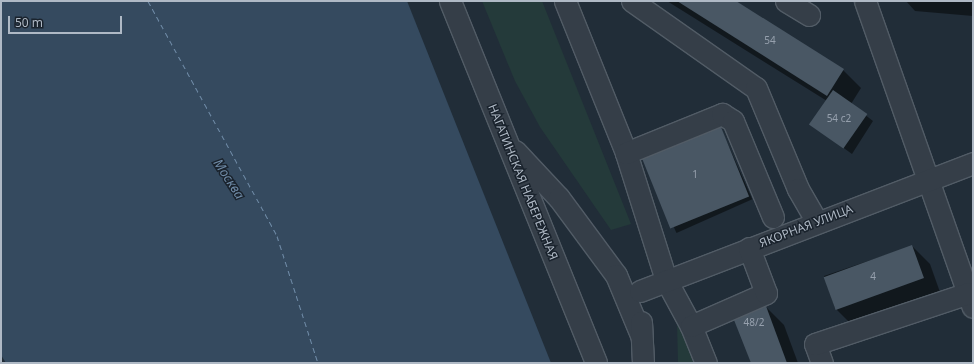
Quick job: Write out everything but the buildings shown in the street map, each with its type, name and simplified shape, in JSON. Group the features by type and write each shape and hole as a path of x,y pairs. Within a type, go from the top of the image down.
{"street":[{"name":"НАГАТИНСКАЯ НАБЕРЕЖНАЯ","path":"450,1 596,363"},
{"path":"565,1 626,153 666,280 691,326 706,363"},
{"path":"632,1 756,88 798,189 816,222"},
{"path":"786,1 809,16"},
{"path":"822,363 815,344 971,301 865,1"},
{"path":"626,153 722,114 733,121 773,217"},
{"path":"506,142 559,198 616,275 641,335"},
{"name":"ЯКОРНАЯ УЛИЦА","path":"640,290 973,163"},
{"path":"537,217 545,201 559,198"},
{"path":"691,326 766,293 749,248"},
{"path":"616,275 640,290 643,363"}],"green space":[{"path":"482,1 542,1 631,224 611,230 540,127 515,81"},
{"path":"677,322 700,363 678,363"}],"water":[{"name":"Москва","path":"1,1 407,1 551,363 6,363 1,355"}],"ferry route":[{"path":"148,1 277,236 318,363"}]}
